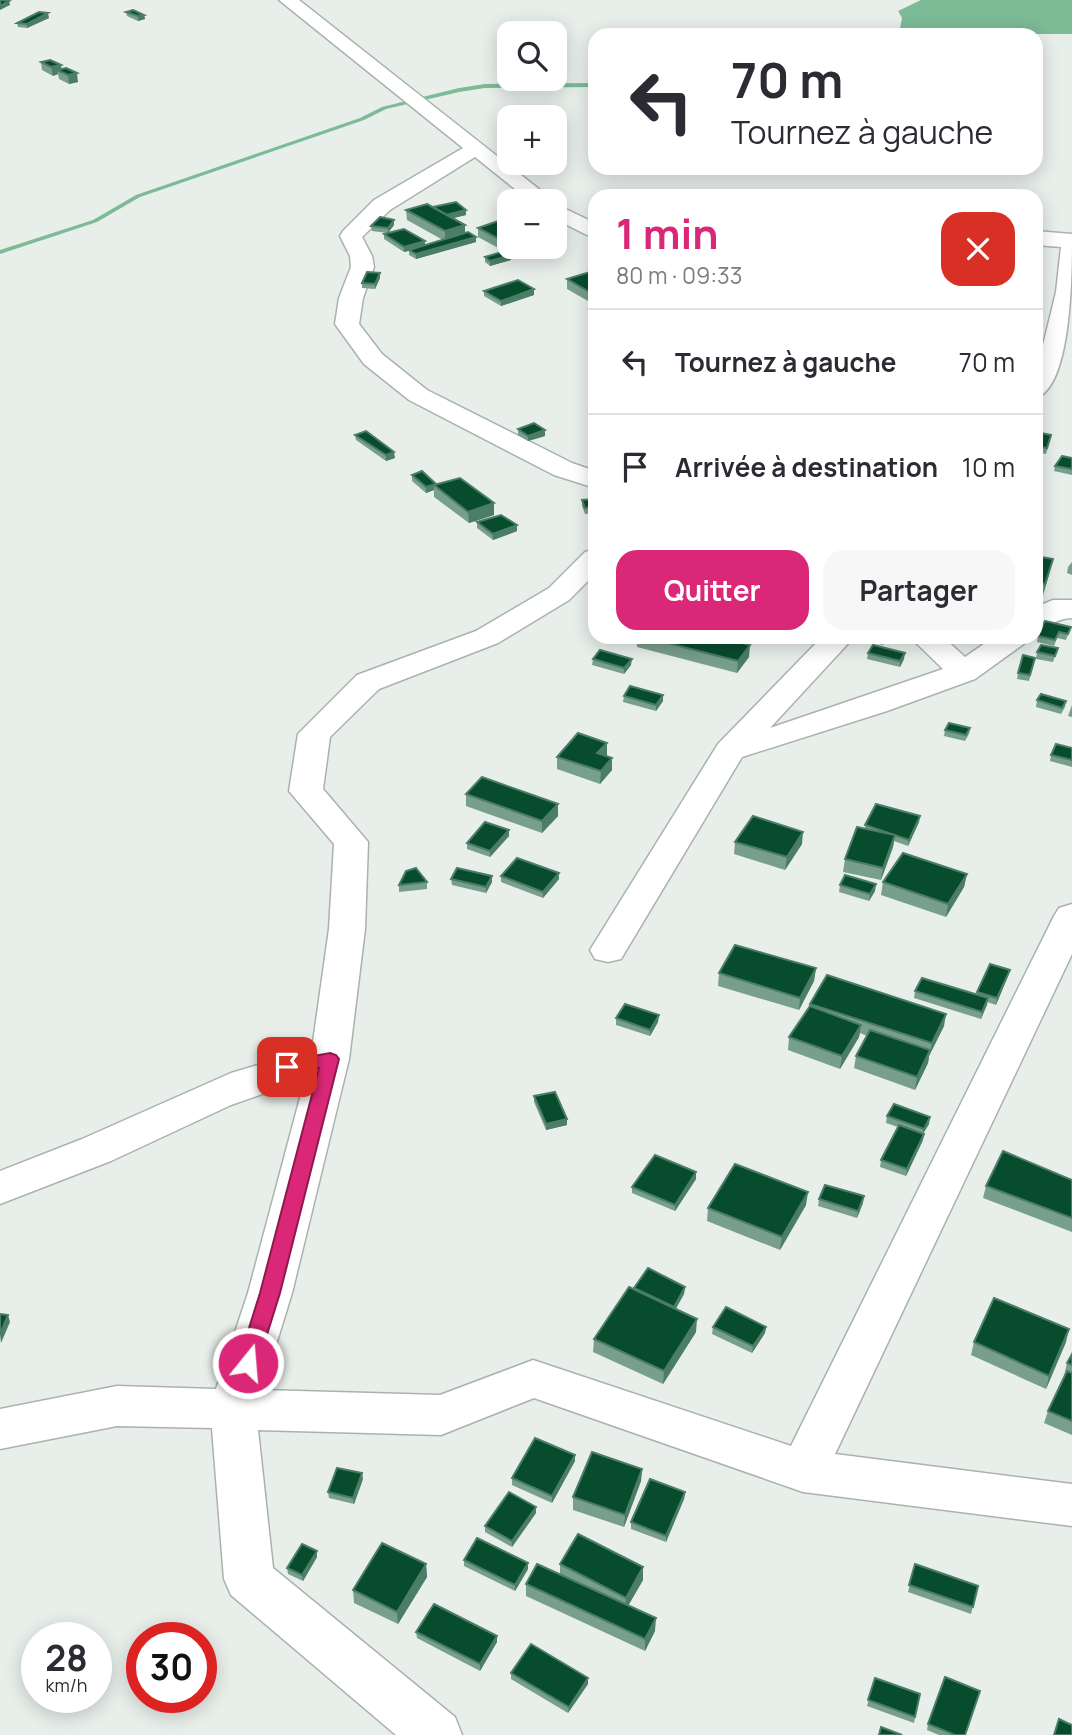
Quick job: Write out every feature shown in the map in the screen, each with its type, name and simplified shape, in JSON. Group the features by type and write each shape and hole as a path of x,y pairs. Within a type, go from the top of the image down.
{"street":[{"path":"288,0 527,189"},
{"path":"475,149 382,205 351,236 362,254 364,271 352,294 347,324 373,359 418,395 564,469 588,478"},
{"path":"567,217 588,228"},
{"path":"1043,239 1072,242 1068,292 1049,376"},
{"path":"436,1735 249,1579 233,1409 270,1293 330,1059 348,929 351,842 306,791 314,734 368,682 487,637 559,594 588,565"},
{"path":"1043,616 1053,609 1072,609"},
{"path":"608,950 730,751 832,644"},
{"path":"933,644 964,672"},
{"path":"730,751 876,704 964,672 1004,644"},
{"path":"803,1471 1072,916"},
{"path":"0,1188 93,1151 215,1094 287,1067 330,1059"},
{"path":"0,1429 117,1406 442,1415 533,1379 803,1471 1072,1505"}],"shaded area":[{"path":"921,0 1072,0 1072,34 1043,34 1043,28 900,28 902,18 898,11"}],"building":[{"path":"133,10 144,15 126,12"},
{"path":"39,12 48,13 27,24 17,23"},
{"path":"50,60 61,65 51,67 41,62"},
{"path":"66,68 77,73 68,75 57,70"},
{"path":"456,202 466,210 446,215 433,207"},
{"path":"427,204 465,225 445,231 406,210"},
{"path":"380,217 394,220 388,228 371,226"},
{"path":"497,221 497,238 478,228"},
{"path":"404,229 425,241 404,247 384,234"},
{"path":"468,232 476,237 416,254 409,250"},
{"path":"497,253 497,259 490,261 485,257"},
{"path":"367,272 380,273 375,284 362,283"},
{"path":"588,273 588,291 567,279"},
{"path":"518,280 534,289 501,301 484,291"},
{"path":"534,423 545,430 528,436 518,429"},
{"path":"366,431 394,452 386,455 355,435"},
{"path":"1043,433 1051,435 1047,448 1043,447"},
{"path":"1062,456 1072,458 1072,469 1055,466"},
{"path":"422,471 436,484 426,487 412,475"},
{"path":"460,478 494,503 468,512 434,485"},
{"path":"582,500 588,500 588,508 585,508"},
{"path":"501,515 517,525 493,534 477,522"},
{"path":"1043,557 1053,559 1043,584"},
{"path":"1045,621 1071,627 1068,634 1059,632 1055,640 1043,637"},
{"path":"671,644 750,645 738,661"},
{"path":"873,645 905,653 900,661 868,653"},
{"path":"1041,645 1058,648 1055,656 1037,652"},
{"path":"600,650 632,659 624,668 593,659"},
{"path":"1023,655 1035,658 1030,675 1018,673"},
{"path":"630,686 663,695 656,705 624,696"},
{"path":"1041,694 1066,701 1062,708 1037,700"},
{"path":"949,723 970,728 966,735 945,730"},
{"path":"578,733 607,743 597,753 612,758 601,771 557,757"},
{"path":"1056,744 1072,748 1072,760 1051,755"},
{"path":"482,777 558,804 542,821 466,794"},
{"path":"876,804 920,816 909,840 865,825"},
{"path":"753,816 803,832 787,857 735,842"},
{"path":"485,822 509,830 490,851 467,843"},
{"path":"857,827 895,835 883,868 845,859"},
{"path":"903,853 967,874 948,904 883,882"},
{"path":"517,858 559,873 543,892 501,876"},
{"path":"416,868 427,882 399,885 406,871"},
{"path":"457,868 492,876 486,887 451,879"},
{"path":"845,875 876,884 870,894 840,885"},
{"path":"735,945 816,968 800,998 719,973"},
{"path":"990,964 1010,970 997,998 977,992"},
{"path":"827,975 946,1014 932,1043 810,1004"},
{"path":"922,978 988,998 982,1012 915,991"},
{"path":"625,1004 659,1015 650,1030 616,1018"},
{"path":"810,1006 861,1025 842,1056 789,1037"},
{"path":"870,1030 930,1050 917,1077 856,1056"},
{"path":"555,1092 567,1119 546,1124 534,1096"},
{"path":"894,1104 930,1117 924,1129 887,1116"},
{"path":"899,1125 924,1134 907,1169 881,1160"},
{"path":"1003,1151 1072,1180 1072,1218 986,1186"},
{"path":"655,1155 696,1172 675,1205 632,1187"},
{"path":"735,1164 808,1192 782,1237 708,1208"},
{"path":"825,1185 864,1196 858,1211 819,1199"},
{"path":"648,1268 685,1287 674,1307 634,1288"},
{"path":"629,1287 697,1319 664,1371 594,1339"},
{"path":"994,1298 1069,1329 1049,1376 974,1342"},
{"path":"726,1307 766,1327 753,1346 713,1327"},
{"path":"0,1314 8,1315 0,1334"},
{"path":"1067,1371 1072,1373 1072,1421 1048,1411"},
{"path":"535,1438 575,1455 552,1496 512,1478"},
{"path":"592,1452 642,1469 625,1515 573,1497"},
{"path":"337,1468 362,1473 353,1498 328,1492"},
{"path":"650,1479 685,1492 666,1536 631,1522"},
{"path":"509,1492 536,1507 512,1541 485,1526"},
{"path":"578,1534 643,1567 626,1598 560,1564"},
{"path":"477,1538 528,1563 515,1585 464,1560"},
{"path":"382,1543 426,1564 397,1612 353,1590"},
{"path":"302,1544 317,1551 302,1575 287,1568"},
{"path":"537,1564 656,1618 645,1639 526,1584"},
{"path":"915,1564 978,1586 973,1607 909,1585"},
{"path":"434,1604 497,1636 480,1664 416,1632"},
{"path":"531,1644 588,1678 569,1707 511,1673"},
{"path":"945,1677 980,1691 965,1735 955,1735 928,1724"},
{"path":"875,1678 920,1694 915,1717 868,1700"},
{"path":"1059,1719 1072,1725 1072,1735 1054,1735"},
{"path":"881,1727 902,1735 879,1735"}],"waterway":[{"path":"0,252 95,221 138,196 362,119 384,108 485,86 588,85"}],"route":[{"path":"248,1363 270,1293 330,1059 287,1067"}]}
